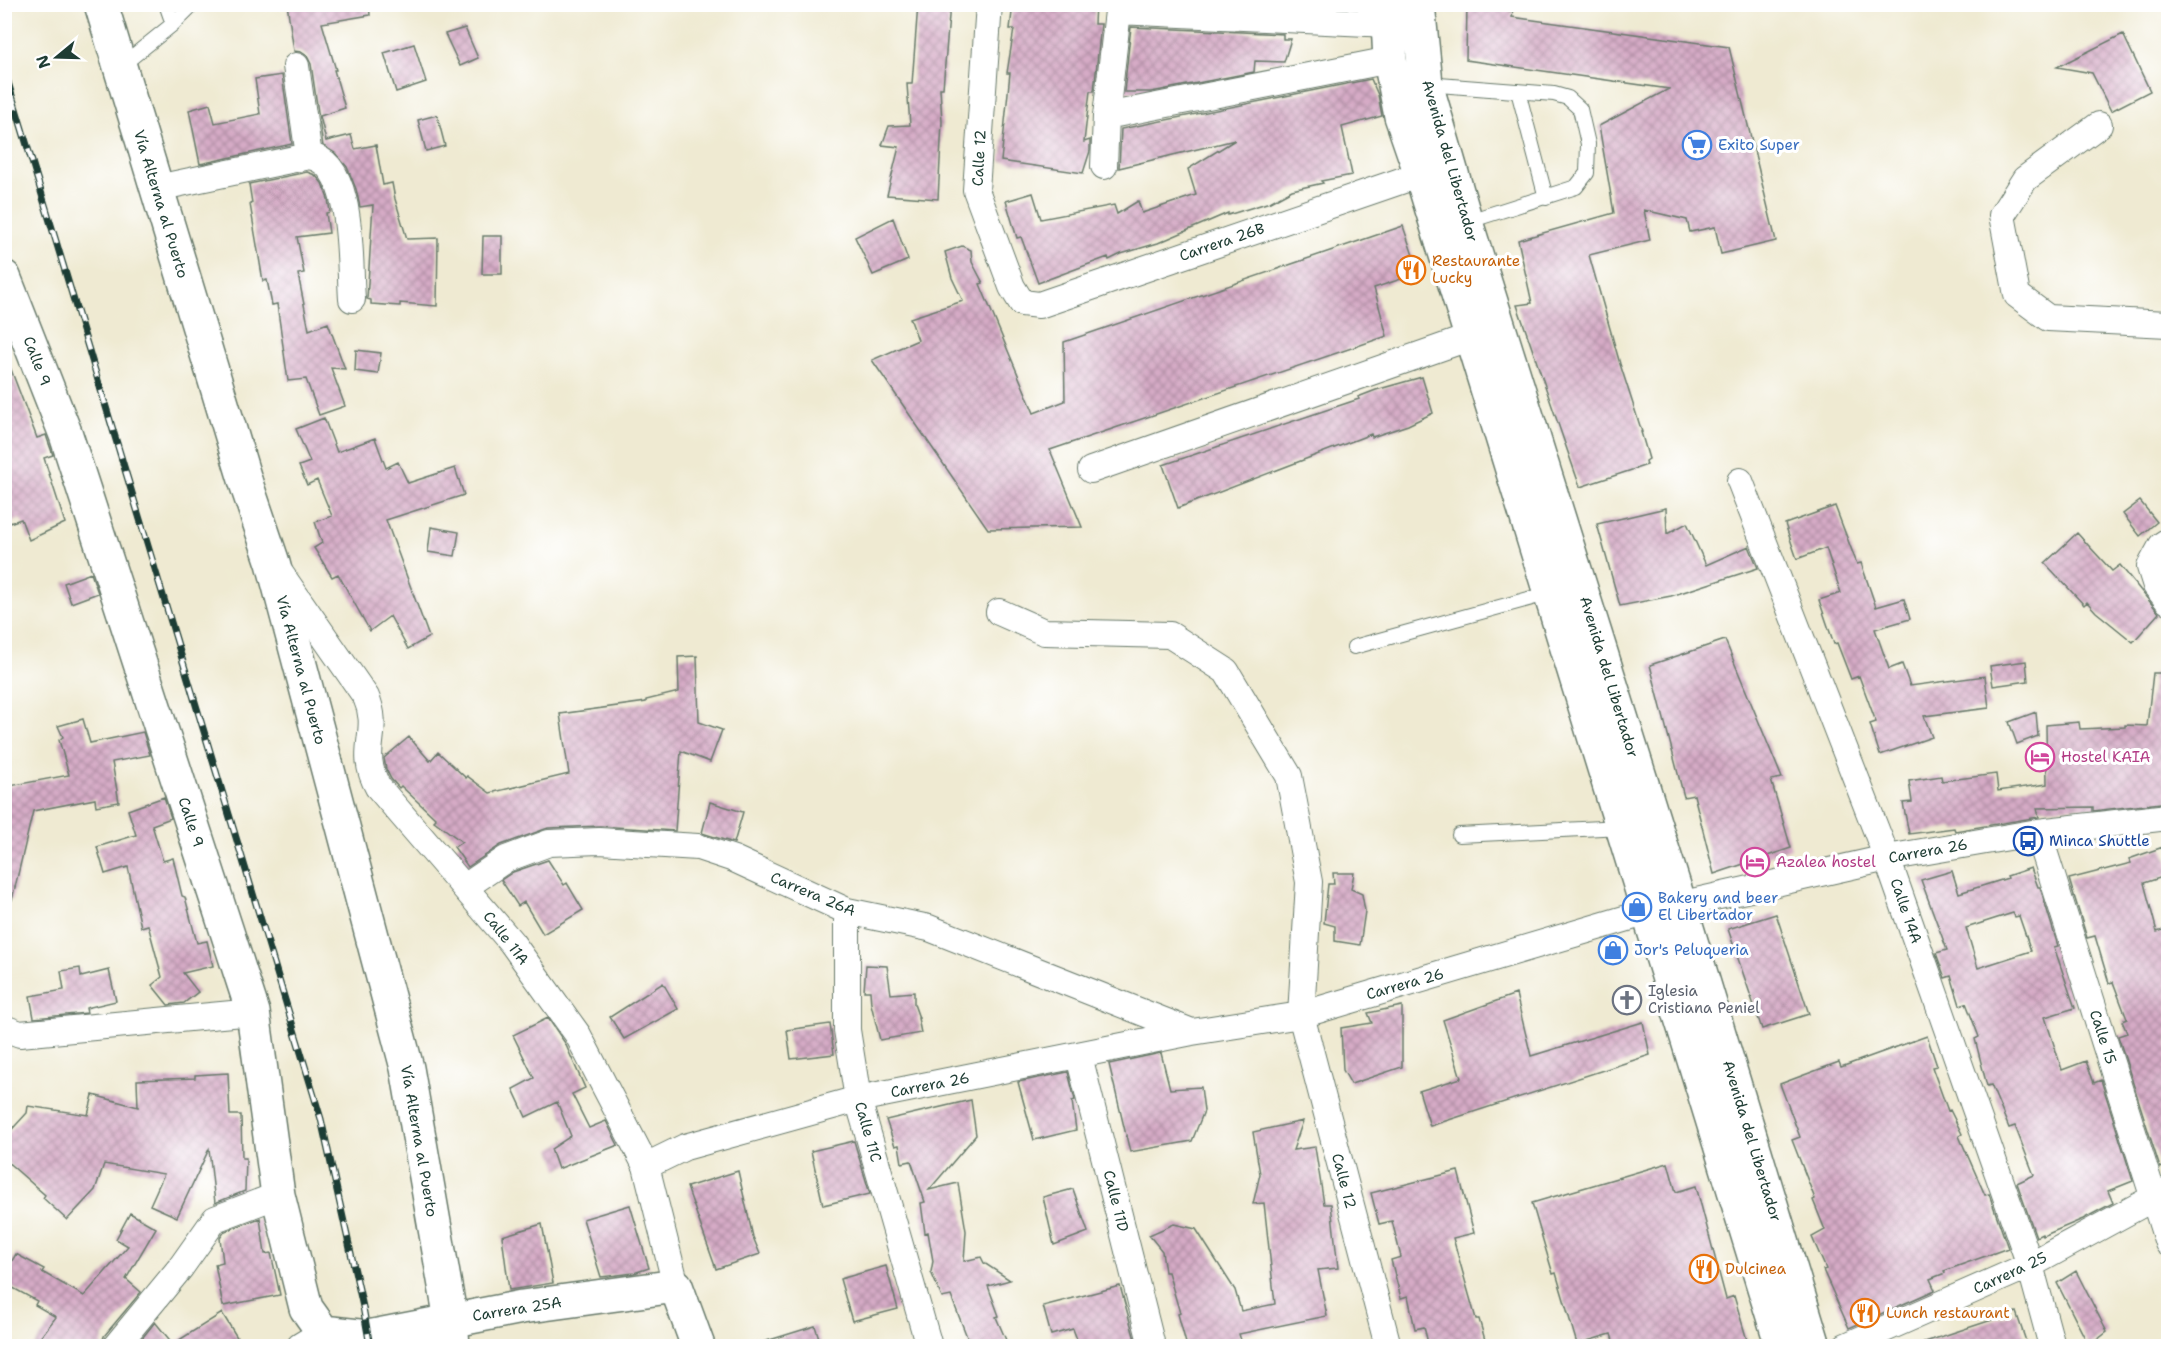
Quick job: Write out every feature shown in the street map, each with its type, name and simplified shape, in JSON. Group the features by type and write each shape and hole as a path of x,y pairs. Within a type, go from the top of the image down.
{"main road":[{"name":"Vía Alterna al Puerto","path":"101,4 246,483 273,563 407,1068 452,1333"},
{"name":"Avenida del Libertador","path":"1418,4 1426,84 1814,1347"},
{"name":"Avenida del Libertador","path":"1388,14 1390,60 1401,116 1421,174 1782,1347"},
{"name":"Calle 9","path":"4,277 66,435 253,1012 278,1195 312,1339 360,1342"},
{"name":"Carrera 25A","path":"360,1342 368,1337 452,1333 522,1307 676,1286"},
{"name":"Calle 11A","path":"676,1286 698,1347"}],"street":[{"name":"Calle 12","path":"989,4 976,190 1011,287 1022,303"},
{"path":"1104,166 1106,116 1118,11 1388,14"},
{"path":"1106,116 1390,60"},
{"path":"296,66 309,156"},
{"path":"2099,125 2025,179 2002,215 2017,296 2048,318 2169,324"},
{"path":"156,188 309,156 318,158 329,166 339,183 345,202 352,299"},
{"name":"Carrera 26B","path":"1022,303 1039,305 1421,174"},
{"path":"1091,470 1471,337"},
{"name":"Calle 14A","path":"1740,481 1887,858 2030,1265 2052,1347"},
{"path":"2169,541 2163,545 2151,567 2156,586 2169,601"},
{"name":"Calle 11A","path":"273,563 372,709 373,720 367,757 370,774 378,787 512,943 578,1035 646,1166 676,1286"},
{"name":"Calle 12","path":"999,612 1044,632 1170,635 1226,671 1289,776 1309,882 1301,1015 1388,1347"},
{"name":"Carrera 26","path":"646,1166 685,1147 858,1099 1192,1032 1301,1015 1648,912 1887,858 2038,832 2169,817"},
{"name":"Calle 15","path":"2038,832 2161,1193 2169,1243"},
{"name":"Carrera 26A","path":"465,887 506,859 549,843 600,841 698,847 734,860 847,911 928,928 1192,1032"},
{"name":"Calle 11C","path":"847,911 847,1030 858,1099 929,1347"},
{"path":"4,1028 20,1034 253,1012"},
{"name":"Calle 11D","path":"1079,1056 1152,1347"},
{"name":"Carrera 25","path":"1846,1347 2030,1265 2161,1193"},
{"path":"116,1347 181,1267 216,1219 278,1195"}],"lane":[{"path":"166,4 173,24"},
{"path":"120,67 173,24 193,4"},
{"path":"1426,84 1554,94 1568,98 1580,109 1588,144 1587,173 1576,188 1467,222"},
{"path":"1518,91 1546,198"},
{"path":"1354,647 1550,592"},
{"path":"1459,835 1622,827"}],"building":[{"path":"287,4 369,4 370,15 322,23 345,108 320,116 326,141 351,135 355,149 376,145 383,185 392,183 407,239 438,238 437,306 400,303 400,306 371,304 371,300 367,299 373,205 360,207 347,167 335,153 323,146 311,64 307,56 294,51"},
{"path":"918,4 950,4 943,88 940,88 942,122 938,199 887,195 899,147 882,145 889,126 910,125 907,84 912,84"},
{"path":"1013,4 1095,4 1094,24 1101,24 1094,91 1090,91 1084,142 1090,140 1090,151 1083,173 1001,161 1010,73 1007,73 1014,29 1010,29"},
{"path":"1467,5 1513,11 1512,17 1729,47 1776,241 1721,254 1715,227 1690,232 1687,220 1644,210 1650,240 1589,255 1649,459 1646,461 1647,465 1580,487 1517,305 1532,303 1518,240 1614,213 1599,126 1669,89 1466,60"},
{"path":"1131,27 1283,34 1283,39 1291,39 1284,62 1255,61 1254,72 1151,92 1124,92"},
{"path":"465,28 478,58 460,66 445,34"},
{"path":"2123,34 2150,91 2111,111 2092,73 2057,67"},
{"path":"414,44 426,82 396,92 384,53"},
{"path":"282,75 292,144 200,164 189,110 210,104 215,123 260,114 255,79"},
{"path":"1371,79 1378,95 1382,116 1342,127 1352,175 1292,190 1270,202 1228,215 1228,213 1158,243 1109,260 1108,257 1038,283 1021,237 1017,238 1006,201 1033,193 1041,219 1114,205 1117,214 1138,201 1142,213 1196,195 1188,169 1235,140 1119,168 1121,129"},
{"path":"437,115 445,146 426,151 418,120"},
{"path":"307,172 315,175 322,183 328,199 330,212 326,213 329,233 297,237 304,273 298,274 309,330 328,323 345,369 331,368 345,406 319,415 306,379 288,381 277,304 272,305 267,280 263,281 250,204 252,203 249,184"},
{"path":"893,218 908,260 873,275 855,237"},
{"path":"1403,226 1419,273 1374,288 1387,336 1050,450 1082,527 988,529 872,360 918,340 910,318 963,301 952,278 945,252 962,246 971,250 972,262 983,283 980,284 1034,413 1065,401 1064,342"},
{"path":"483,236 502,236 502,274 482,274"},
{"path":"356,350 381,353 378,374 355,371"},
{"path":"4,359 7,359 37,438 46,435 53,455 44,458 65,523 29,540 21,519 4,525"},
{"path":"1422,377 1433,413 1408,425 1372,437 1371,434 1178,508 1163,465 1359,399 1358,397 1376,390"},
{"path":"324,418 337,452 375,438 386,468 398,462 408,483 455,468 464,495 386,520 429,637 408,649 390,616 370,631 338,574 332,577 314,548 322,543 315,522 332,516 317,480 307,485 299,466 310,462 296,429"},
{"path":"2140,501 2157,522 2140,536 2123,514"},
{"path":"1835,506 1857,564 1861,563 1876,607 1904,599 1910,619 1875,629 1889,669 1902,664 1910,686 1985,676 1989,708 1924,716 1932,737 1880,755 1870,724 1876,722 1859,676 1851,679 1837,643 1834,644 1819,600 1841,593 1826,548 1797,559 1785,524"},
{"path":"1666,508 1667,534 1687,523 1706,565 1749,546 1758,568 1671,596 1620,606 1597,524"},
{"path":"431,527 459,532 455,556 428,552"},
{"path":"2077,533 2112,571 2120,565 2159,613 2133,642 2087,602 2084,605 2045,563"},
{"path":"91,573 98,593 71,603 64,583"},
{"path":"1725,640 1782,778 1771,780 1791,848 1714,874 1694,795 1684,797 1650,665"},
{"path":"697,656 699,722 722,730 710,762 681,751 675,831 600,826 548,828 501,845 468,867 454,847 462,842 434,821 436,819 401,786 399,788 386,769 384,758 409,737 430,761 438,752 466,778 467,776 490,793 569,774 560,714 646,702 646,700 679,692 678,657"},
{"path":"2026,661 2028,681 1993,686 1990,666"},
{"path":"2153,673 2164,673 2169,752 2169,802 2093,811 2093,807 2037,808 2039,817 1955,831 1954,828 1909,834 1903,803 1912,802 1909,781 1941,776 1942,781 1996,774 1998,791 2047,784 2046,725 2079,722 2080,729 2125,727 2125,725 2147,726"},
{"path":"2036,712 2038,736 2017,744 2009,722"},
{"path":"83,719 90,743 143,732 150,755 112,762 119,802 96,806 95,799 33,811 12,900 4,899 4,787 69,775 59,740 63,737 58,726"},
{"path":"164,797 171,818 152,825 163,861 173,858 197,943 207,941 213,966 183,973 198,992 184,1003 168,1005 152,985 162,977 148,925 141,927 128,867 105,874 97,847 136,835 128,810"},
{"path":"710,802 743,812 734,843 702,833"},
{"path":"2163,847 2169,865 2169,875 2144,883 2157,932 2169,928 2169,1165 2160,1168 2118,1036 2127,1033 2122,1021 2127,1019 2113,982 2109,983 2095,936 2087,938 2069,879 2131,863 2129,859"},
{"path":"548,860 564,885 567,883 583,910 543,934 524,902 518,906 501,880 513,872"},
{"path":"2031,868 2038,887 2040,887 2058,946 2054,947 2075,1008 2045,1017 2062,1070 2086,1061 2094,1083 2101,1080 2133,1181 2108,1191 2113,1203 2083,1219 2036,1237 2017,1183 2034,1175 2015,1126 2009,1128 1991,1085 1987,1086 1975,1039 1979,1037 1966,1003 1960,1005 1951,976 1945,978 1936,953 1947,950 1921,880 1952,871 1959,893 2008,878 2007,876","holes":["2013,913 2015,917 2019,916 2031,951 1978,968 1966,928"]},
{"path":"1333,873 1354,873 1351,889 1362,894 1365,911 1360,945 1335,941 1335,926 1324,923 1328,884 1334,884"},
{"path":"1776,914 1809,1014 1762,1029 1728,929"},
{"path":"866,965 887,966 891,994 914,992 914,1004 921,1033 880,1040 870,991 864,991"},
{"path":"80,968 81,977 109,970 116,1001 86,1008 87,1013 34,1018 30,996 64,990 61,971"},
{"path":"663,983 678,1009 624,1039 610,1017"},
{"path":"1516,994 1531,1056 1643,1022 1650,1055 1430,1126 1419,1091 1461,1078 1443,1020"},
{"path":"1402,1006 1402,1067 1351,1084 1343,1070 1341,1028 1372,1023 1368,1013"},
{"path":"548,1018 565,1043 585,1088 572,1094 589,1128 606,1121 618,1145 558,1169 551,1149 571,1136 557,1102 526,1117 513,1089 534,1078 513,1035"},
{"path":"830,1024 834,1054 791,1059 787,1030"},
{"path":"1927,1036 1937,1066 1932,1067 1948,1111 1950,1110 1962,1134 1959,1136 1985,1195 1989,1194 2008,1248 1944,1271 1945,1273 1930,1279 1935,1290 1849,1328 1823,1270 1826,1269 1812,1237 1825,1230 1792,1140 1800,1137 1780,1084 1839,1062 1841,1067"},
{"path":"1161,1053 1170,1089 1201,1087 1204,1111 1192,1141 1130,1152 1109,1064"},
{"path":"1068,1072 1075,1100 1072,1101 1076,1130 1034,1140 1018,1082"},
{"path":"228,1073 230,1115 241,1115 242,1158 246,1158 245,1191 215,1203 209,1149 177,1217 150,1205 164,1174 104,1164 95,1190 67,1220 43,1198 45,1195 4,1159 4,1138 27,1113 28,1106 88,1115 93,1095 138,1107 137,1080 195,1078 195,1075"},
{"path":"971,1100 976,1135 929,1190 958,1183 966,1231 964,1261 981,1257 984,1263 1010,1280 988,1286 999,1316 996,1317 1009,1347 971,1347 951,1296 942,1298 931,1272 933,1261 928,1232 925,1233 921,1203 925,1202 911,1161 902,1163 899,1145 895,1146 886,1120"},
{"path":"1303,1121 1293,1150 1315,1147 1324,1204 1331,1204 1338,1268 1318,1270 1327,1316 1239,1334 1243,1347 1187,1347 1168,1272 1165,1272 1162,1251 1149,1235 1174,1224 1196,1229 1235,1290 1241,1311 1275,1304 1264,1203 1253,1204 1260,1174 1253,1132"},
{"path":"854,1141 870,1194 823,1205 811,1151"},
{"path":"1668,1163 1676,1192 1696,1186 1726,1299 1734,1296 1749,1347 1615,1347 1611,1334 1577,1344 1532,1203"},
{"path":"738,1171 753,1237 760,1254 716,1269 687,1187"},
{"path":"1458,1171 1474,1233 1453,1238 1476,1319 1479,1319 1487,1347 1429,1347 1424,1327 1415,1329 1408,1296 1401,1298 1391,1260 1401,1257 1392,1221 1379,1224 1371,1193"},
{"path":"1073,1189 1088,1232 1054,1245 1043,1197"},
{"path":"630,1205 649,1268 634,1273 601,1277 583,1219"},
{"path":"130,1213 156,1228 126,1279 141,1292 104,1336 101,1347 33,1347 56,1317 35,1305 37,1301 4,1283 4,1275 16,1254 44,1269 42,1272 84,1296 128,1246 116,1239"},
{"path":"260,1218 265,1254 271,1253 280,1295 223,1306 215,1264 223,1262 220,1238 225,1231"},
{"path":"542,1224 553,1283 509,1290 502,1236"},
{"path":"886,1266 898,1309 852,1321 840,1279"},
{"path":"2076,1271 2107,1332 2089,1346 2057,1283"},
{"path":"1120,1286 1137,1347 1080,1347 1073,1329 1051,1335 1043,1306"},
{"path":"2016,1312 2028,1347 1923,1347 1922,1343"},
{"path":"222,1313 243,1347 135,1347 155,1322 173,1344"},
{"path":"815,1326 822,1347 764,1347 763,1342"}],"railway":[{"path":"4,69 321,1119 370,1346"}],"place":[{"name":"Exito Super","path":"1697,145"},
{"name":"Restaurante Lucky","path":"1411,270"},
{"name":"Hostel KAIA","path":"2040,757"},
{"name":"Minca Shuttle","path":"2028,841"},
{"name":"Azalea hostel","path":"1755,862"},
{"name":"Bakery and beer El Libertador","path":"1637,907"},
{"name":"Jor's Peluqueria","path":"1613,950"},
{"name":"Iglesia Cristiana Peniel","path":"1627,1000"},
{"name":"Dulcinea","path":"1704,1269"},
{"name":"Lunch restaurant","path":"1865,1313"}]}
